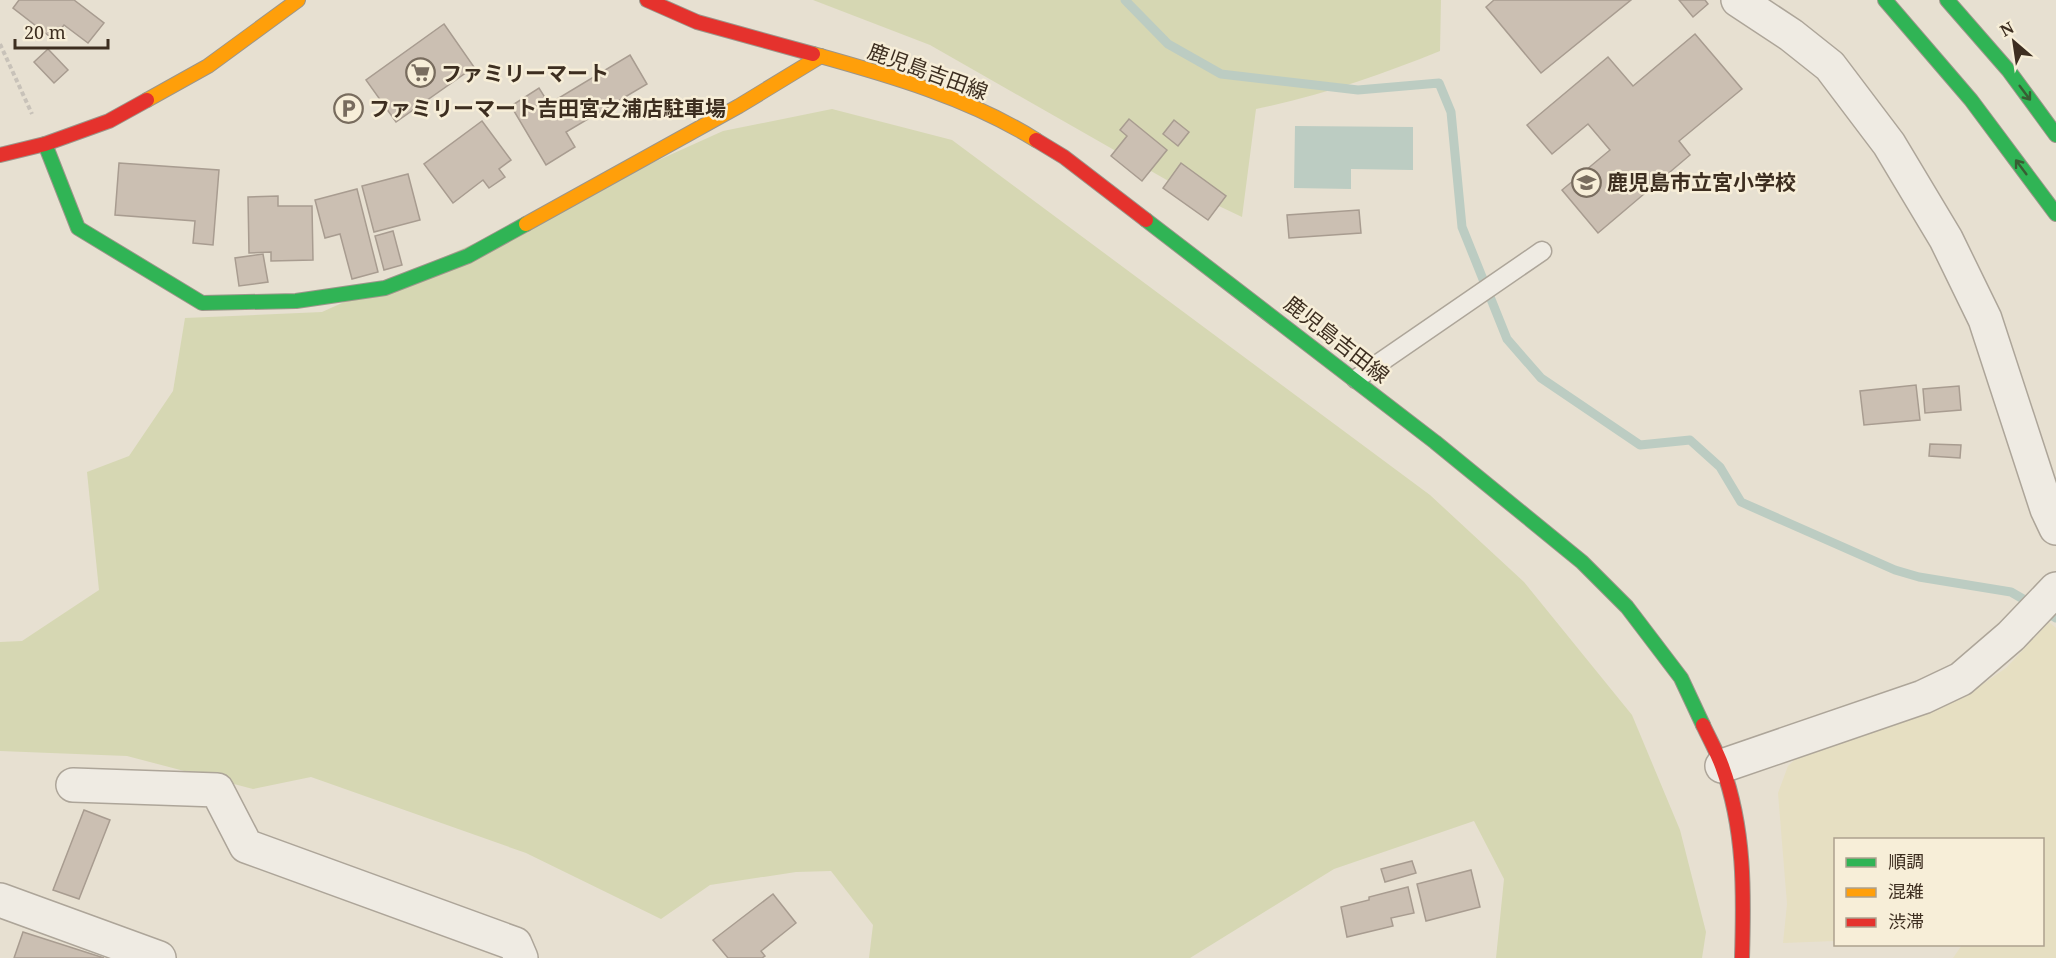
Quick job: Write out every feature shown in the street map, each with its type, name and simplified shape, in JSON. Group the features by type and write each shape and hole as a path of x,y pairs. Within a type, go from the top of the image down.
{"main road":[{"path":"0,155 45,144 109,121 208,66 298,0"},
{"name":"鹿児島吉田線","path":"647,0 697,22 882,73 963,104 1038,140 1082,170 1356,379 1582,562 1627,608 1681,678 1722,766 1737,816 1742,852 1744,900 1742,958"},
{"path":"1886,0 1971,100 2056,214"},
{"path":"1947,0 2008,71 2056,135"},
{"path":"45,144 78,228 202,303 296,301 385,288 468,256 739,106 821,56"}],"street":[{"path":"1738,0 1791,34 1830,66 1889,144 1929,210 1946,239 1985,319 2047,509 2056,528"},
{"path":"1722,766 1923,697 1960,679 2030,617 2056,589"},
{"path":"73,785 217,790 246,846 515,944 521,958"},
{"path":"0,900 159,958"}],"lane":[{"path":"1356,379 1542,251"}],"path":[{"path":"0,44 45,144"}],"shaded area":[{"path":"1295,126 1413,127 1413,170 1351,169 1351,189 1294,188"},
{"path":"2049,622 2056,628 2056,958 1953,958 1961,946 2044,946 2044,838 1834,838 1834,941 1783,943 1787,904 1778,793 1788,766 1804,751 1932,711 1974,690 2006,668"}],"green space":[{"path":"813,0 1441,0 1440,51 1350,84 1256,109 1242,217 1179,187 930,45"},
{"path":"832,109 952,140 1430,495 1524,582 1632,715 1680,830 1706,932 1702,958 1496,958 1504,879 1474,821 1334,869 1190,958 869,958 873,925 831,871 796,872 710,885 661,919 526,853 311,777 253,789 127,756 0,751 0,642 22,641 99,590 87,472 129,456 173,391 185,318 322,312 723,131"}],"building":[{"path":"19,0 74,0 104,23 88,43 64,25 53,39 13,8"},
{"path":"1494,0 1631,0 1541,73 1486,7"},
{"path":"1679,0 1705,0 1708,4 1693,17"},
{"name":"ファミリーマート","path":"444,24 474,67 396,122 366,80"},
{"path":"1695,34 1742,89 1679,141 1690,155 1598,233 1562,190 1610,150 1588,124 1552,154 1527,125 1608,57 1633,86"},
{"path":"48,49 68,70 54,83 34,62"},
{"path":"630,55 647,84 566,132 575,147 546,165 511,106 539,88 549,104"},
{"path":"1129,119 1167,150 1142,181 1111,156 1127,136 1120,130"},
{"path":"1174,120 1189,132 1178,146 1163,134"},
{"path":"482,121 511,160 499,169 505,177 489,188 483,180 453,203 424,164"},
{"path":"119,163 219,170 213,245 193,243 195,221 115,215"},
{"path":"1181,163 1226,196 1208,220 1163,188"},
{"path":"408,174 420,220 374,232 362,186"},
{"path":"357,189 378,272 352,279 340,234 325,238 315,200"},
{"path":"278,196 278,206 312,206 313,260 271,261 271,252 249,253 248,197"},
{"path":"1359,210 1361,233 1289,238 1287,215"},
{"path":"393,231 402,265 384,270 375,236"},
{"path":"263,254 268,282 239,286 235,258"},
{"path":"1916,385 1920,420 1864,425 1860,391"},
{"path":"1959,386 1961,410 1925,413 1923,389"},
{"path":"1930,444 1961,445 1960,458 1929,456"},
{"path":"84,810 110,820 79,899 53,890"},
{"path":"1412,861 1416,873 1385,882 1381,869"},
{"path":"1471,870 1480,907 1426,921 1417,884"},
{"path":"1408,887 1414,913 1391,918 1393,926 1347,937 1341,907"},
{"path":"773,894 796,923 761,951 765,956 762,958 728,958 713,940"},
{"path":"23,932 104,958 14,958"}],"waterway":[{"path":"1125,0 1168,44 1221,74 1358,90 1439,83 1451,112 1462,227 1507,339 1541,378 1640,445 1690,440 1720,467 1741,502 1895,570 1919,577 2011,592 2056,618"}],"traffic: fast":[{"path":"1885,0 1971,100 2056,214"},
{"path":"1947,0 2009,71 2056,135"},
{"path":"45,144 78,228 202,303 296,301 385,288 468,256 526,224"},
{"path":"1146,220 1435,442 1582,562 1627,607 1681,678 1703,725"}],"traffic: slow":[{"path":"147,100 208,66 298,0"},
{"path":"813,54 928,89 984,112 1036,140"},
{"path":"526,224 739,106 821,56"}],"traffic: jam":[{"path":"647,0 697,22 813,54"},
{"path":"0,155 45,144 109,121 147,100"},
{"path":"1036,140 1064,157 1146,220"},
{"path":"1703,725 1722,766 1735,813 1743,885 1742,958"}],"place":[{"name":"ファミリーマート","path":"420,73"},
{"name":"ファミリーマート吉田宮之浦店駐車場","path":"348,108"},
{"name":"鹿児島市立宮小学校","path":"1586,182"}]}
